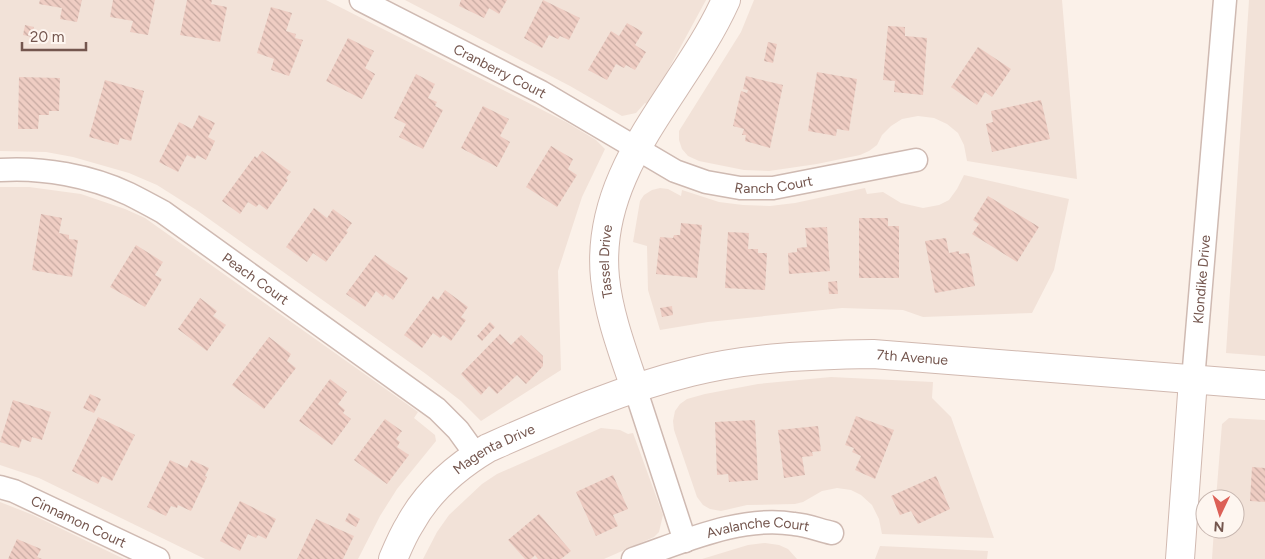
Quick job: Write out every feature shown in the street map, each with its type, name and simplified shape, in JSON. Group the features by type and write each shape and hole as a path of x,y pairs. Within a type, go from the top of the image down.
{"main road":[{"name":"Tassel Drive","path":"635,388 610,311 605,276 606,241 611,208 622,175 636,149 714,27 726,0"},
{"name":"7th Avenue","path":"635,388 692,372 738,363 810,355 873,354 1265,385"},
{"name":"Klondike Drive","path":"1180,559 1193,380"},
{"name":"Magenta Drive","path":"393,559 410,522 429,496 451,473 476,455 585,406 635,388"}],"street":[{"name":"Cranberry Court","path":"361,0 541,92 636,149"},
{"name":"Klondike Drive","path":"1193,380 1225,0"},
{"name":"Ranch Court","path":"636,149 675,171 706,182 740,188 773,188 916,160"},
{"name":"Peach Court","path":"0,170 52,172 90,180 127,194 163,212 437,409 458,430 476,455"},
{"name":"Tassel Drive","path":"635,388 685,541"},
{"name":"Cinnamon Court","path":"0,486 158,559"},
{"name":"Avalanche Court","path":"634,559 736,526 765,522 794,524 832,533"}],"shaded area":[{"path":"0,0 326,0 566,122 596,140 605,149 582,197 558,271 561,370 481,421 461,401 426,374 198,211 157,185 129,173 73,157 46,152 0,151"},
{"path":"405,0 706,0 649,105 645,103 636,113 622,116 570,86"},
{"path":"754,0 1062,0 1077,179 967,161 964,145 958,133 947,124 934,118 918,116 902,119 891,126 882,135 877,145 869,151 860,155 817,164 769,171 744,170 699,161 688,156 682,149 679,131 741,32"},
{"path":"1249,0 1265,0 1265,356 1226,353"},
{"path":"964,175 1069,199 1054,270 1032,313 923,317 903,310 842,308 708,322 660,330 648,290 647,246 633,242 640,201 644,195 652,190 668,189 681,196 682,190 719,202 770,206 795,203 865,188 867,194 883,192 901,203 923,208 939,205 949,200"},
{"path":"0,187 29,187 81,194 145,218 418,412 414,418 435,435 436,441 397,489 380,516 358,559 205,559 39,478 0,465"},
{"path":"831,377 933,382 932,398 951,417 994,538 882,534 879,519 872,505 861,495 851,490 837,488 822,491 803,502 795,504 747,505 721,511 710,509 703,505 697,497 674,430 675,411 680,404 687,399 705,394 758,384"},
{"path":"1229,418 1265,420 1265,559 1212,559 1213,539 1245,539 1245,489 1217,489 1222,424"},
{"path":"601,428 620,430 628,434 633,433 663,515 659,532 654,537 604,559 423,559 437,532 449,515 482,484 497,474"},
{"path":"0,502 33,515 124,559 0,559"},
{"path":"765,543 779,545 788,549 797,559 702,559 748,545"},
{"path":"880,546 988,551 987,559 875,559"}],"building":[{"path":"40,0 82,0 77,22 60,19 62,8 39,4"},
{"path":"113,0 155,0 148,35 130,32 133,21 110,17"},
{"path":"187,0 212,0 211,4 227,7 220,42 180,35"},
{"path":"461,0 507,0 499,14 489,8 484,18 459,6"},
{"path":"543,0 580,18 569,40 560,36 558,39 549,35 542,48 524,38"},
{"path":"271,7 292,13 286,31 296,34 295,38 303,40 289,76 271,70 274,59 257,53"},
{"path":"627,23 643,32 635,45 646,52 635,70 626,65 624,68 616,64 607,80 588,70 611,31 619,36"},
{"path":"25,25 34,27 32,37 23,35"},
{"path":"888,26 905,27 905,36 927,38 923,95 894,92 895,81 883,80"},
{"path":"348,38 374,51 365,68 375,74 362,99 326,81"},
{"path":"768,42 777,44 773,63 764,61"},
{"path":"978,47 1011,69 992,97 985,92 977,105 951,87"},
{"path":"817,72 857,79 849,131 837,129 836,136 808,131"},
{"path":"416,74 435,84 428,98 437,102 435,106 443,110 423,149 399,137 406,124 394,118"},
{"path":"746,76 783,85 770,148 745,141 746,135 742,135 744,129 733,126 741,91 747,93 748,90 743,89"},
{"path":"19,77 60,78 59,111 49,111 49,115 39,115 38,129 18,129"},
{"path":"105,80 144,91 131,141 120,138 118,145 89,137"},
{"path":"1041,100 1050,139 992,152 986,124 993,122 991,111"},
{"path":"483,106 509,119 500,136 510,142 497,167 461,148"},
{"path":"199,115 215,123 208,137 215,141 206,160 197,155 195,159 187,155 178,172 159,162 179,122 192,129"},
{"path":"551,146 573,159 568,169 577,175 557,207 526,187"},
{"path":"262,151 291,172 286,178 288,180 267,210 259,204 256,207 248,202 240,214 222,201 255,156 257,158"},
{"path":"988,196 1039,227 1017,262 972,234 979,224 973,220"},
{"path":"314,208 327,218 333,209 352,223 346,231 348,232 326,262 313,253 307,262 286,247"},
{"path":"41,214 62,218 59,233 69,235 69,239 78,240 72,277 32,270"},
{"path":"859,218 888,218 888,226 899,226 899,278 859,278"},
{"path":"681,223 702,225 697,278 656,274 660,237 673,238 674,235 680,235"},
{"path":"827,227 830,271 789,274 788,253 797,252 797,248 807,247 805,228"},
{"path":"728,232 749,233 748,249 758,249 758,253 767,253 765,290 725,288"},
{"path":"946,238 949,253 959,251 959,254 969,253 975,286 935,293 925,241"},
{"path":"136,245 163,262 155,275 162,279 145,307 110,287"},
{"path":"375,255 408,278 393,300 385,294 383,297 376,291 365,307 346,294"},
{"path":"837,281 838,294 829,294 828,282"},
{"path":"445,290 468,307 461,317 466,320 451,341 443,335 440,338 433,333 422,348 404,335 433,296 438,300"},
{"path":"200,298 217,311 213,316 226,325 207,351 178,329"},
{"path":"672,306 673,315 662,317 660,308"},
{"path":"490,322 495,327 482,341 477,336"},
{"path":"500,334 511,345 521,335 543,356 543,366 526,384 517,375 497,394 489,386 481,395 461,374"},
{"path":"269,337 291,354 287,361 296,368 264,409 232,385"},
{"path":"330,379 347,392 338,404 345,410 343,413 351,419 332,445 299,421"},
{"path":"90,394 101,399 94,413 83,408"},
{"path":"13,400 51,412 42,440 32,437 31,442 22,439 19,448 0,442"},
{"path":"856,416 894,430 875,479 855,470 861,456 852,452 854,448 845,445"},
{"path":"98,417 135,435 112,481 102,476 98,484 72,471"},
{"path":"385,419 402,431 396,439 400,442 397,447 409,455 387,484 354,460"},
{"path":"755,420 758,480 729,482 728,474 717,475 715,422"},
{"path":"818,426 821,451 812,452 813,456 802,457 805,475 784,478 778,430"},
{"path":"170,460 187,468 191,460 209,468 205,476 207,477 191,511 178,505 177,508 171,506 166,516 147,507"},
{"path":"1252,467 1265,468 1265,502 1250,501"},
{"path":"613,475 628,509 613,515 618,526 596,536 576,492"},
{"path":"936,476 950,509 918,524 911,511 900,515 891,496"},
{"path":"240,501 276,519 266,539 258,535 256,538 248,534 240,551 220,541"},
{"path":"349,513 360,519 356,527 345,521"},
{"path":"539,514 571,551 561,559 538,559 535,555 531,559 525,559 508,540"},
{"path":"316,519 354,536 343,559 297,559"},
{"path":"17,539 41,549 37,557 42,559 8,559"}]}
